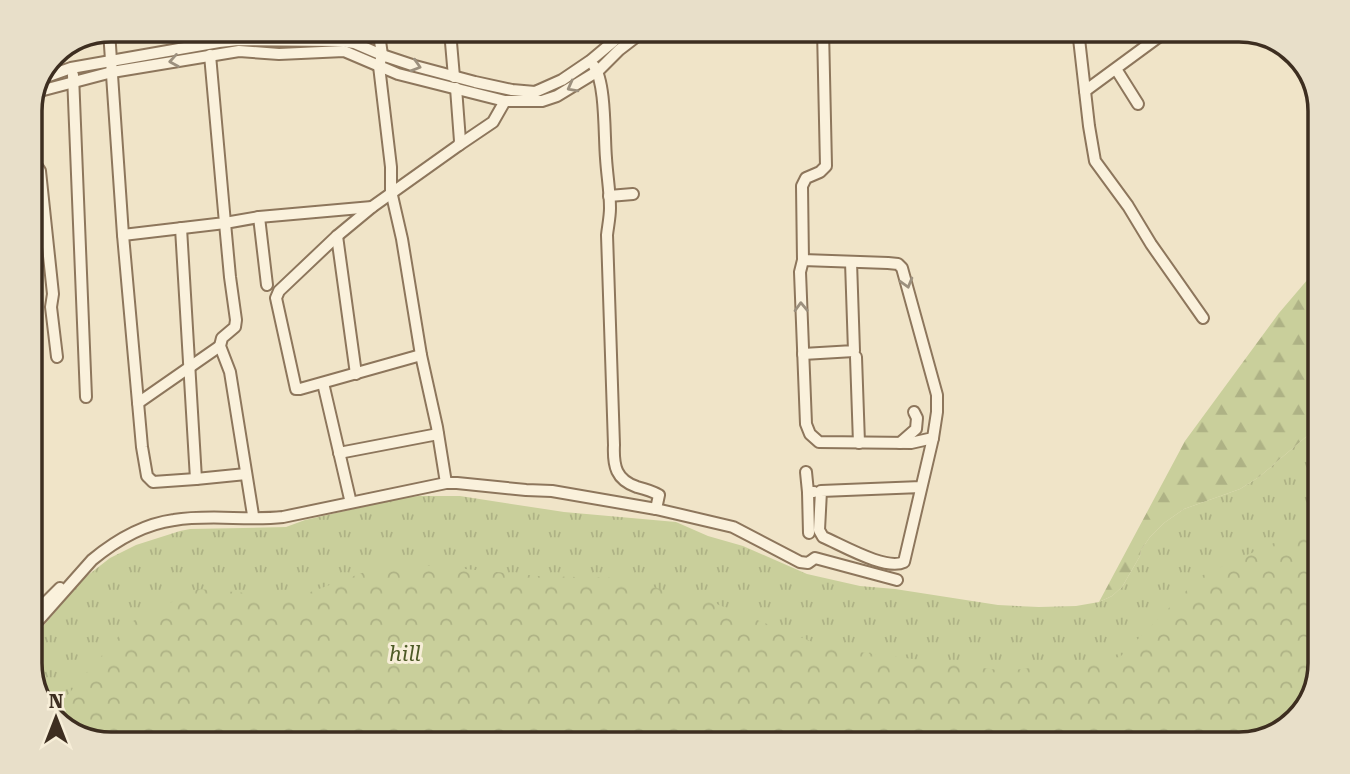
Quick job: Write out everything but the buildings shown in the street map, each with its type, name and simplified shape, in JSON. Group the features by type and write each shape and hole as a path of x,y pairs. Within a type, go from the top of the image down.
{"street":[{"path":"110,42 123,235 142,447 147,476 153,482 246,474"},
{"path":"45,90 74,82 112,66 215,42"},
{"path":"52,75 73,68 210,55 234,42"},
{"path":"265,42 320,47 338,42"},
{"path":"348,42 354,43 380,60 455,82 505,101 542,101 556,96 598,71 630,42"},
{"path":"379,42 391,191 438,434 444,483"},
{"path":"450,42 459,145"},
{"path":"455,82 535,92 562,80 613,42"},
{"path":"823,42 826,166 803,181 803,261 800,272 806,424 810,434 819,442 911,443 933,438"},
{"path":"1079,42 1095,161 1203,318"},
{"path":"1085,91 1152,42"},
{"path":"210,55 236,320 235,327 222,338 220,345 230,372 253,515"},
{"path":"590,61 598,71 609,196 607,235 613,461 622,478 633,486 659,495 656,509"},
{"path":"73,68 86,397"},
{"path":"1116,69 1138,104"},
{"path":"421,355 296,389 276,298 279,291 337,236 391,191 493,122 505,101"},
{"path":"42,190 57,357"},
{"path":"609,196 633,194"},
{"path":"123,235 372,207"},
{"path":"259,218 267,285"},
{"path":"181,228 196,480"},
{"path":"337,236 356,374"},
{"path":"803,261 898,264 902,268 937,395 933,438 904,562 897,566 879,562 823,537 820,530 821,491"},
{"path":"803,354 854,351 850,262"},
{"path":"138,403 220,345"},
{"path":"856,357 859,443"},
{"path":"323,383 350,499"},
{"path":"900,443 916,429 917,418 914,412"},
{"path":"340,453 438,434"},
{"path":"806,472 809,533"},
{"path":"42,606 98,548 117,535 163,518 187,514 277,514 438,480 444,483"},
{"path":"42,617 102,552 150,527 173,520 195,518 259,520 283,517 457,482 552,491 656,509 733,527 800,562 808,563 815,558 897,580"},
{"path":"808,492 920,487"}],"green space":[{"path":"1308,279 1308,435 1259,477 1240,489 1184,509 1164,523 1141,550 1122,587 1099,602 1185,441 1279,313"},
{"name":"hill","path":"1308,435 1306,681 1299,698 1288,712 1274,723 1257,730 111,732 93,730 69,718 51,698 43,676 42,628 83,579 110,558 136,545 190,529 286,527 305,520 402,498 460,496 564,512 676,522 708,536 743,546 807,574 860,586 998,605 1076,606 1099,602 1122,587 1141,550 1164,523 1184,509 1240,489 1259,477"},
{"name":"hill","path":"1308,527 1306,681 1294,705 1274,723 1257,730 1239,732 111,732 93,730 76,723 57,707 131,622 198,589 297,597 392,562 538,576 618,578 714,603 828,648 1006,671 1120,657 1201,576"}]}
